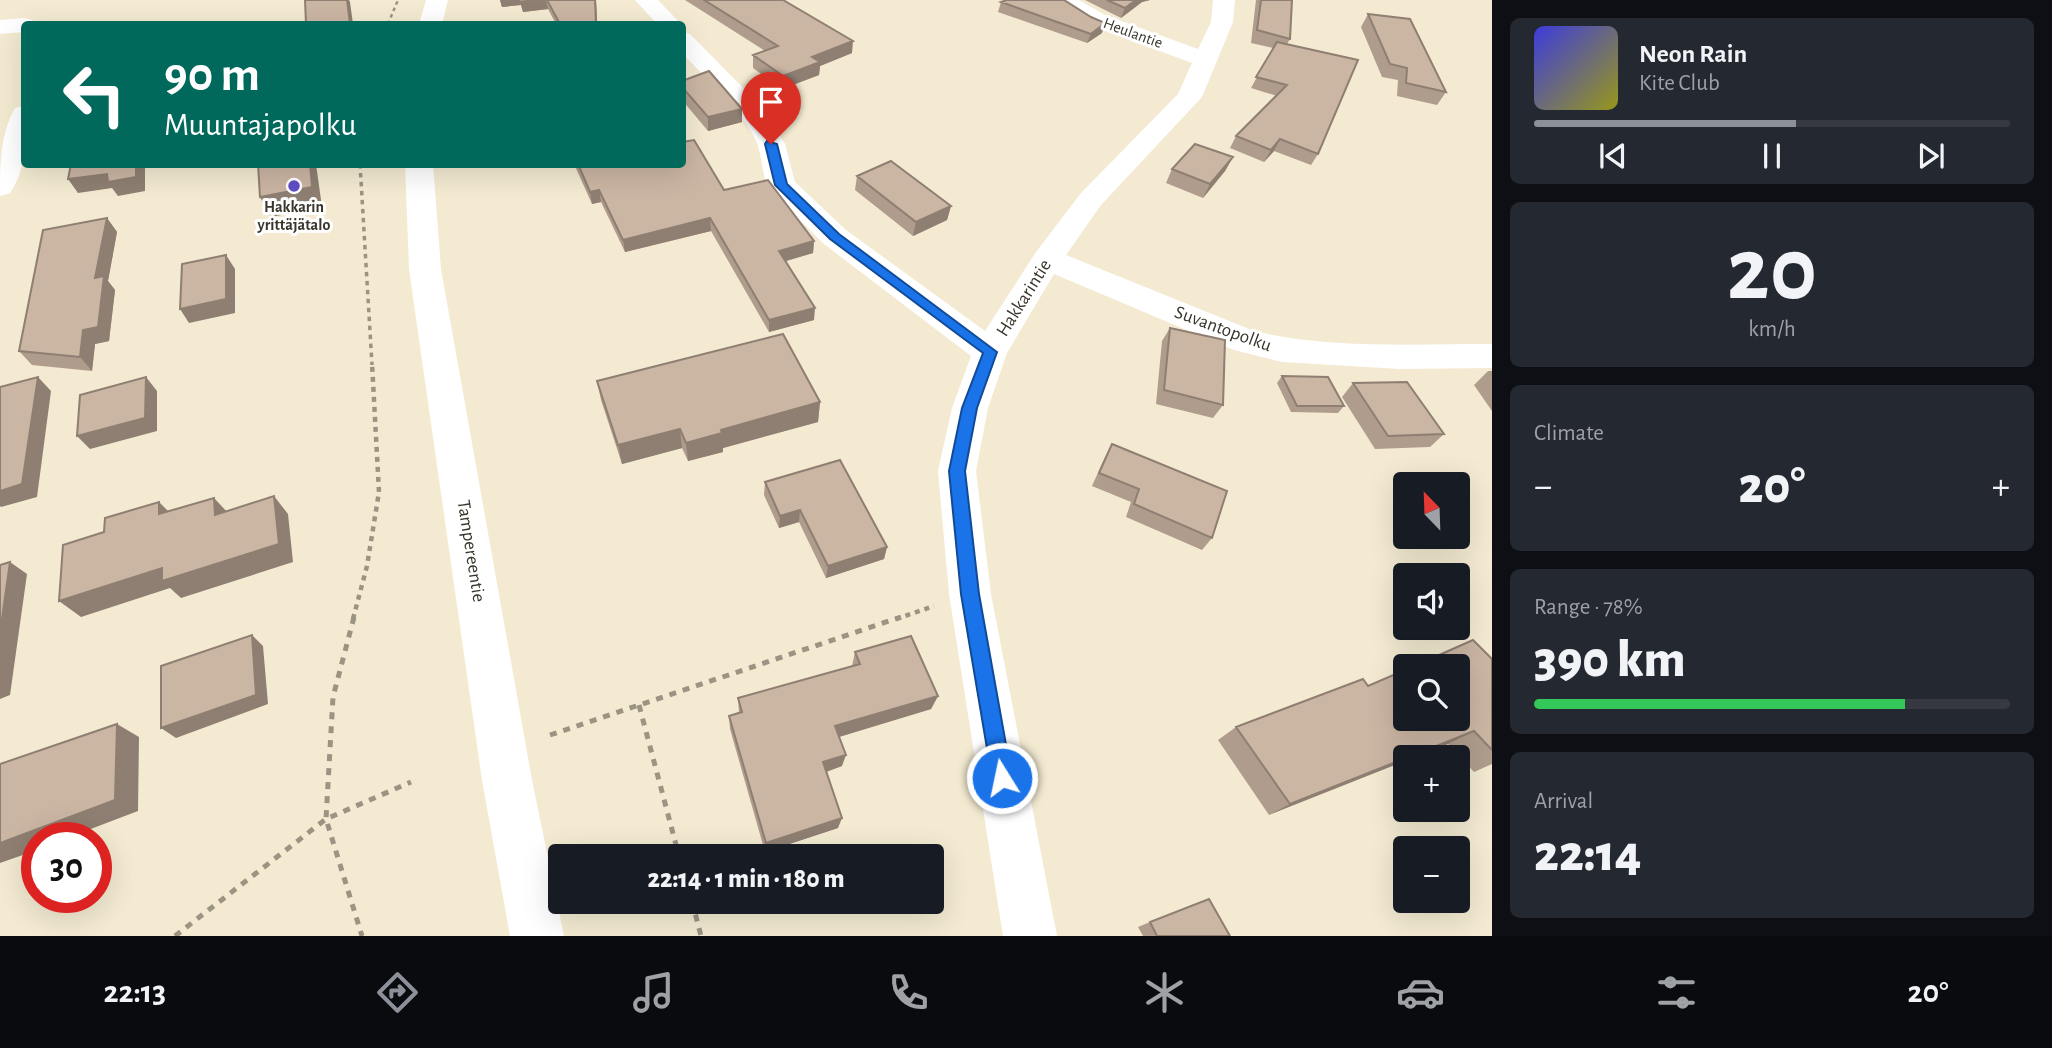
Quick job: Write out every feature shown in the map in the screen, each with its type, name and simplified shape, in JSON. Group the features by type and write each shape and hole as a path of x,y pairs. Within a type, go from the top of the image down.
{"street":[{"path":"432,21 437,0"},
{"path":"646,0 666,21"},
{"name":"Heulantie","path":"1063,0 1097,20 1207,60"},
{"name":"Hakkarintie","path":"1030,936 970,594 957,471 970,408 990,352 1048,259 1091,199 1189,97 1222,22 1224,0"},
{"path":"0,27 21,25"},
{"path":"686,42 752,112 771,144 781,185 835,237 990,352"},
{"path":"0,187 21,125"},
{"name":"Tampereentie","path":"419,168 425,269 507,780 537,936"},
{"name":"Suvantopolku","path":"1048,259 1246,341 1282,351 1400,357 1492,356"}],"path":[{"path":"389,21 398,0"},
{"path":"360,168 379,492 367,566 333,697 326,819 362,936"},
{"path":"550,735 970,594"},
{"path":"639,705 676,844"},
{"path":"175,936 326,819 411,782"},
{"path":"695,914 701,936"}],"building":[{"path":"305,0 347,0 350,21 306,21"},
{"path":"547,0 595,0 596,21 558,21"},
{"path":"704,0 783,0 853,41 812,57 820,62 783,76 753,55 778,46"},
{"path":"1064,0 1105,23 1091,34 1001,2"},
{"path":"1107,0 1136,0 1125,8"},
{"path":"1261,0 1292,0 1290,39 1257,30"},
{"path":"1368,14 1410,19 1446,92 1406,83 1407,68 1390,64"},
{"path":"1277,42 1358,60 1318,154 1280,139 1271,150 1236,136 1287,85 1256,77"},
{"path":"709,71 742,109 708,117 686,92 686,80"},
{"path":"694,140 724,190 768,180 814,241 779,251 815,308 769,320 710,218 623,240 599,190 590,192 580,168 686,168 686,141"},
{"path":"1195,144 1233,157 1210,184 1172,169"},
{"path":"891,161 951,206 916,222 857,176"},
{"path":"70,168 136,168 136,177 108,182 107,174 68,179"},
{"path":"258,168 310,168 312,187 260,197"},
{"path":"107,218 95,278 104,276 98,327 83,330 80,357 19,351 43,230"},
{"path":"226,255 226,299 180,309 182,264"},
{"path":"1170,328 1225,340 1223,405 1164,390"},
{"path":"783,334 820,402 721,430 722,433 686,443 680,429 618,445 597,381"},
{"path":"1282,376 1328,377 1344,406 1297,406"},
{"path":"38,377 22,484 0,491 0,387"},
{"path":"146,377 145,418 77,436 80,395"},
{"path":"1407,382 1444,434 1388,436 1353,383"},
{"path":"1112,444 1227,491 1212,538 1134,504 1139,489 1099,473"},
{"path":"840,460 887,547 828,566 800,510 780,516 765,482"},
{"path":"274,496 279,544 162,581 162,568 59,601 63,545 104,532 105,518 159,502 159,514 214,498 215,515"},
{"path":"10,562 0,633 0,565"},
{"path":"252,635 256,695 161,728 161,666"},
{"path":"911,636 938,696 835,726 846,755 823,762 842,818 766,843 729,716 742,712 738,698 860,664 855,652"},
{"path":"1473,640 1492,659 1492,750 1474,731 1439,745 1393,745 1393,763 1290,804 1236,727 1363,679 1368,686 1393,675 1393,731 1470,731 1470,654 1441,654"},
{"path":"117,724 115,800 56,822 21,822 21,835 0,843 0,764"},
{"path":"1209,899 1230,936 1157,936 1150,922"}],"place":[{"name":"Hakkarin yrittäjätalo","path":"294,186"}],"route":[{"path":"771,144 781,185 835,237 990,352 970,408 957,471 970,594 1002,778"}]}
